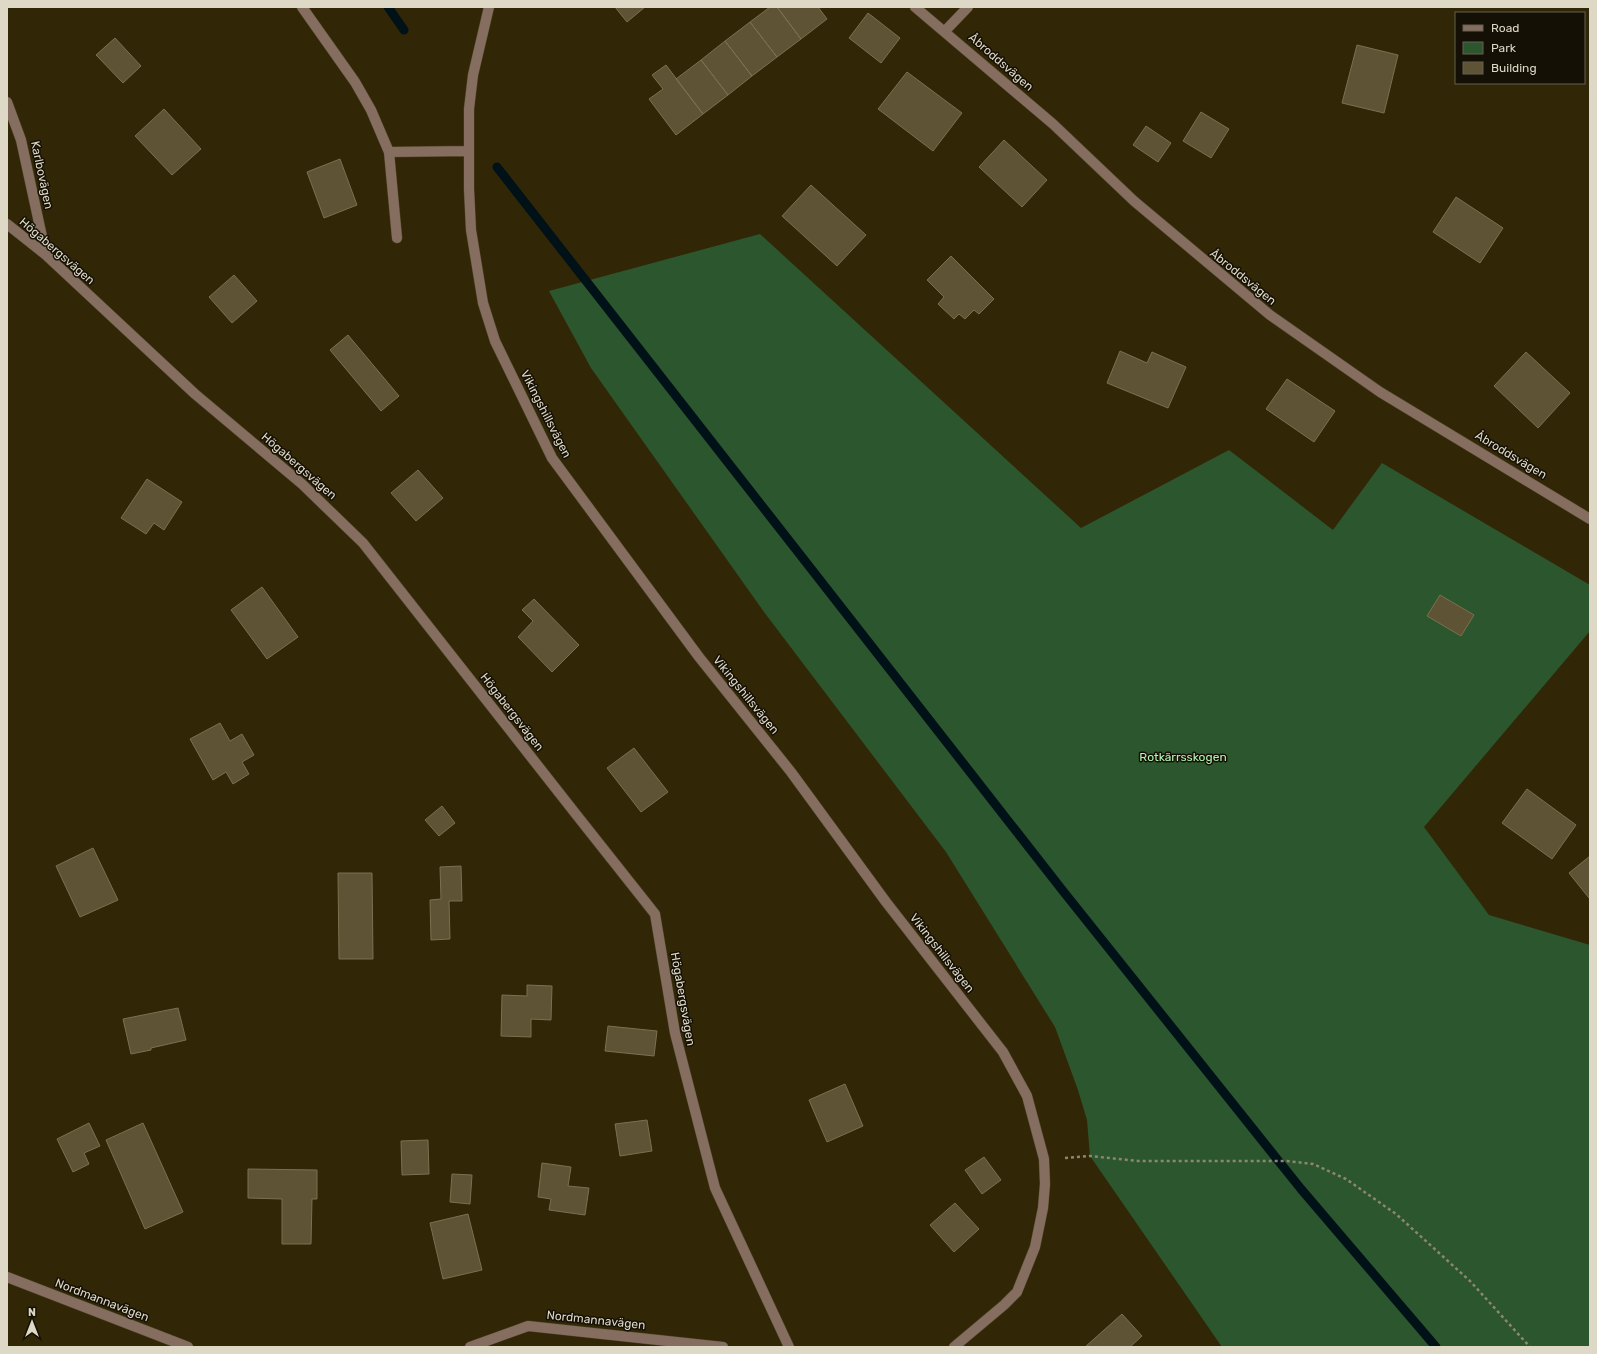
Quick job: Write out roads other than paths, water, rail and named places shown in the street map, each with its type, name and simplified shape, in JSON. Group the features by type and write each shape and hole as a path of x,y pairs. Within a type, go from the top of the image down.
{"street":[{"path":"302,7 355,82 371,110 390,152 397,238"},
{"name":"Vikingshillsvägen","path":"489,7 473,75 469,109 471,230 483,303 495,340 552,458 699,657 791,772 886,902 1003,1052 1027,1096 1044,1159 1045,1184 1043,1208 1035,1247 1017,1292 954,1347"},
{"name":"Åbroddsvägen","path":"916,7 1053,124 1139,206 1270,316 1380,392 1590,519"},
{"path":"945,31 968,7"},
{"name":"Karlbovägen","path":"7,102 21,140 46,255"},
{"path":"390,152 469,151"},
{"name":"Högabergsvägen","path":"7,224 46,255 195,394 302,484 363,543 655,914 675,1033 715,1188 788,1347"},
{"name":"Nordmannavägen","path":"7,1277 188,1347"},
{"name":"Nordmannavägen","path":"470,1347 528,1326 723,1347"}],"waterway":[{"path":"388,7 404,30"},
{"path":"497,167 1063,891 1301,1189 1436,1347"}],"park label":[{"name":"Rotkärrsskogen","path":"1183,757"}]}
